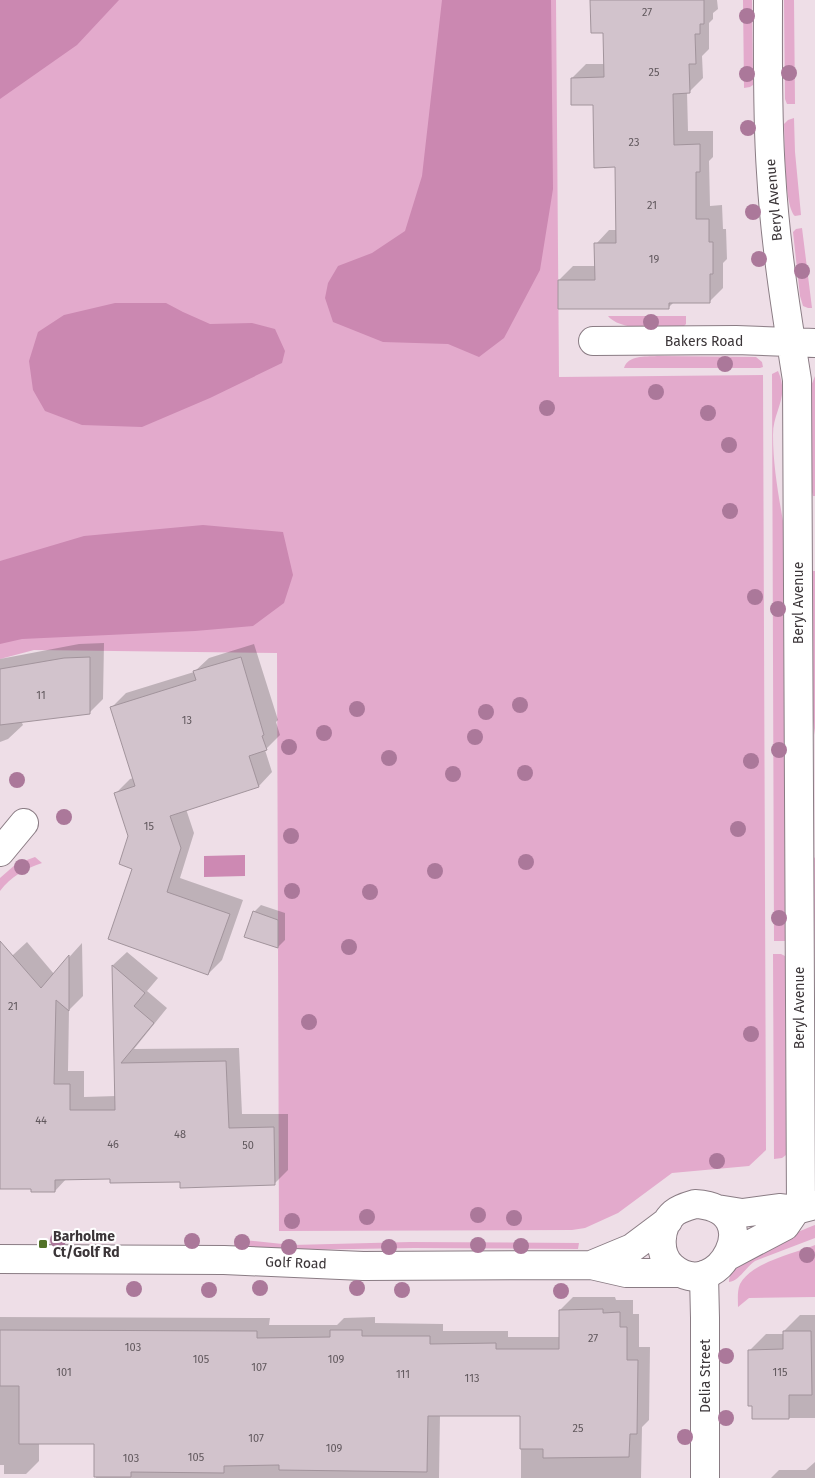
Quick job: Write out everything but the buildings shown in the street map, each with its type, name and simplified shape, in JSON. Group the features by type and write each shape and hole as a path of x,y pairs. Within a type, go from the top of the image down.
{"street":[{"name":"Beryl Avenue","path":"768,0 768,120 771,173 784,292 803,342 797,380 807,768 804,1208"},
{"name":"Bakers Road","path":"593,341 736,340 803,342"},
{"path":"0,852 24,823"},
{"path":"717,1209 732,1226 734,1236 733,1247 728,1256 714,1270 692,1274 671,1266 664,1256 661,1244 663,1232 675,1212 685,1207 695,1204 706,1205 717,1209 742,1213 779,1208 804,1208"},
{"path":"728,1256 784,1226 804,1208"},
{"name":"Golf Road","path":"591,1266 632,1248 668,1221"},
{"name":"Golf Road","path":"0,1259 224,1260 363,1266 591,1266 626,1272 692,1274"},
{"name":"Delia Street","path":"692,1274 705,1318 705,1478"}],"shaded area":[{"path":"0,0 556,0 559,377 763,375 766,1150 749,1166 672,1173 618,1213 585,1228 572,1230 279,1231 277,653 34,650 0,659"},
{"path":"0,0 119,0 77,45 0,99"},
{"path":"442,0 551,0 553,189 540,270 504,338 479,357 448,344 383,342 333,322 325,298 328,283 338,266 372,253 405,231 422,176"},
{"path":"743,0 752,0 753,85 744,88"},
{"path":"784,0 794,0 795,104 787,104 785,99"},
{"path":"794,118 801,215 795,216 791,210 787,187 784,124"},
{"path":"802,228 812,308 803,306 800,296 793,232 796,229"},
{"path":"115,303 166,303 210,324 252,323 275,329 285,351 282,363 210,398 142,427 82,425 45,411 33,390 29,361 38,332 64,315"},
{"path":"608,316 686,316 686,324 682,328 632,327 622,325"},
{"path":"657,356 756,357 762,362 763,367 624,368 633,359"},
{"path":"778,371 781,380 782,397 775,418 773,446 783,521 785,941 774,941 772,374"},
{"path":"815,376 815,496 813,496 811,386"},
{"path":"203,525 283,532 293,575 284,603 253,626 195,631 22,639 0,644 0,561 84,536"},
{"path":"812,571 815,571 815,735 813,721"},
{"path":"245,855 245,876 204,877 204,856"},
{"path":"35,857 42,863 19,874 0,891 0,878 16,864"},
{"path":"815,857 815,968 813,860"},
{"path":"773,954 785,956 786,1155 782,1158 774,1159"},
{"path":"815,1225 815,1238 755,1261 736,1279 729,1282 732,1273 739,1264 750,1256 779,1240"},
{"path":"235,1239 292,1245 410,1242 579,1243 578,1249 414,1248 291,1250 234,1246"},
{"path":"815,1245 815,1297 749,1298 738,1307 740,1284 746,1276 763,1264"}],"place":[{"name":"Barholme Ct/Golf Rd","path":"43,1244"}]}
